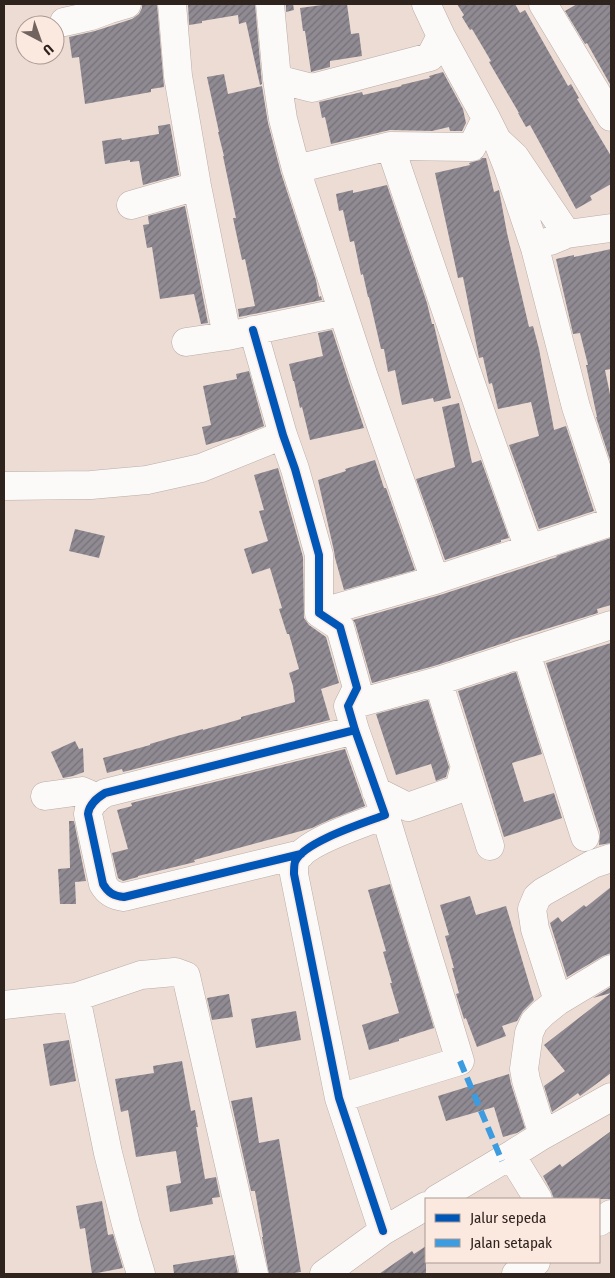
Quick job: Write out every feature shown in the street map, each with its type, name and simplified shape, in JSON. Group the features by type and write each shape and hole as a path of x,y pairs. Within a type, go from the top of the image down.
{"street":[{"path":"172,4 178,76 197,186 227,336"},
{"path":"270,4 283,119 296,169 342,312 435,580"},
{"path":"426,4 441,36 492,129 508,168 535,248 576,407 611,512"},
{"path":"542,4 611,117"},
{"path":"65,22 92,16 115,5"},
{"path":"277,79 312,88 430,58 441,36"},
{"path":"296,169 390,146 472,147 492,129"},
{"path":"492,129 523,169 567,234"},
{"path":"390,146 529,549"},
{"path":"131,205 197,186"},
{"path":"535,248 567,234 611,228"},
{"path":"186,342 227,336 342,312"},
{"path":"253,330 319,554 319,613"},
{"path":"4,486 91,484 147,480 201,468 283,435"},
{"path":"319,613 435,580 611,522"},
{"path":"319,613 340,627 357,688 351,718 380,803 460,1061 340,1098"},
{"path":"301,854 124,897 115,896 107,891 103,884 88,814 89,808 105,793 351,718 438,681 611,625"},
{"path":"526,653 585,838"},
{"path":"438,681 490,846"},
{"path":"383,1231 340,1098 294,874 295,863 301,854 316,843 380,803 408,807 459,789 465,766"},
{"path":"45,796 82,791 96,800"},
{"path":"558,1001 535,929 533,904 543,892 593,864 611,858"},
{"path":"543,1135 524,1069 528,1033 534,1022 558,1001 611,969"},
{"path":"4,1005 76,997 142,975 174,972 186,976 254,1274"},
{"path":"76,997 108,1153 141,1274"},
{"path":"439,1198 543,1135 611,1097"},
{"path":"511,1155 537,1198"},
{"path":"324,1274 383,1231 425,1207"},
{"path":"600,1221 611,1214"},
{"path":"516,1274 534,1263"}],"building":[{"path":"142,4 157,4 164,87 151,89 151,92 85,104 79,57 72,58 69,37 132,19 139,14"},
{"path":"188,4 255,4 262,84 260,85 246,22 239,24 238,15 189,25"},
{"path":"286,4 293,4 294,10 286,12"},
{"path":"329,4 347,4 351,34 359,33 362,56 330,61 330,67 311,72 300,8"},
{"path":"457,4 515,4 520,13 525,10 568,86 571,84 579,98 577,99 611,156 611,184 590,196 592,200 576,209 530,125 526,127 489,62 491,61 472,29 470,30 462,17 464,15"},
{"path":"577,4 611,4 611,86 587,43 585,44 565,11"},
{"path":"443,72 463,109 466,123 462,131 450,131 449,127 432,131 390,130 331,144 325,117 322,118 319,102 362,92 363,95 402,86"},
{"path":"224,74 228,94 262,86 268,123 281,173 316,280 319,297 321,296 322,300 239,317 238,309 255,306 245,259 242,260 233,218 236,218 207,77"},
{"path":"170,124 179,175 143,185 139,161 130,162 130,160 105,164 102,141 159,134 158,126"},
{"path":"486,158 494,192 499,190 529,327 533,326 539,349 554,430 566,426 594,511 539,529 509,445 539,436 531,402 498,409 492,383 489,384 483,357 479,358 463,277 458,278 435,173 470,165 469,163"},
{"path":"387,185 427,303 432,324 434,324 451,398 434,402 433,398 402,405 395,370 388,372 384,349 381,349 354,241 350,242 343,210 339,211 336,194 353,190 353,193"},
{"path":"185,206 208,323 201,324 194,294 160,299 152,247 147,248 143,225 149,224 148,216"},
{"path":"611,249 611,369 605,370 611,399 611,463 596,417 586,365 588,365 580,333 573,334 556,259"},
{"path":"332,330 364,428 310,440 289,364 323,356 318,333"},
{"path":"249,371 264,426 206,445 202,427 211,425 203,386 237,379 236,374"},
{"path":"459,403 472,463 481,460 509,538 445,560 416,479 455,467 442,407"},
{"path":"375,460 415,570 344,590 318,480"},
{"path":"278,468 303,557 304,618 309,625 326,637 339,683 321,689 330,720 123,772 122,769 107,773 103,758 295,702 289,673 299,669 289,634 287,634 279,609 282,608 270,568 252,574 244,549 268,541 259,511 264,510 254,475"},
{"path":"75,529 105,536 99,558 69,551"},
{"path":"611,538 611,605 597,609 598,613 434,666 372,683 353,620 440,595"},
{"path":"611,643 611,843 599,845 600,832 546,663"},
{"path":"516,672 542,754 512,763 524,802 554,793 562,818 504,837 458,691"},
{"path":"428,700 449,767 446,777 436,781 431,764 396,775 376,714"},
{"path":"75,741 79,749 83,748 84,772 63,778 51,752"},
{"path":"345,749 365,806 312,828 123,881 118,878 112,853 128,849 117,810 132,806 131,803"},
{"path":"69,821 74,821 86,881 75,882 76,904 60,904 58,869 70,868"},
{"path":"390,884 434,1028 369,1050 362,1025 399,1013 383,952 386,951 368,890"},
{"path":"611,887 611,953 567,977 550,923 558,917 562,922 584,905 586,907"},
{"path":"470,896 476,915 506,906 534,1000 523,1011 517,1021 502,1026 506,1036 477,1047 466,1018 464,1019 456,994 459,993 445,936 449,935 440,905"},
{"path":"611,987 611,993 593,998"},
{"path":"611,993 611,1073 580,1096 578,1093 552,1112 544,1086 565,1071 544,1045"},
{"path":"229,994 233,1017 212,1020 207,998"},
{"path":"296,1011 301,1040 256,1048 251,1019"},
{"path":"69,1040 76,1081 50,1086 43,1044"},
{"path":"182,1061 191,1111 195,1110 205,1179 216,1177 220,1197 212,1198 213,1204 170,1212 166,1186 181,1183 176,1151 136,1157 128,1110 121,1112 115,1079 154,1073 153,1066"},
{"path":"509,1074 525,1128 517,1133 503,1137 494,1107 446,1121 438,1096"},
{"path":"252,1097 259,1143 279,1139 301,1272 269,1274 255,1191 251,1191 231,1101"},
{"path":"611,1131 611,1199 554,1198 543,1176 560,1164 562,1167"},
{"path":"102,1201 108,1235 113,1234 123,1268 92,1274 85,1228 80,1229 76,1206"},
{"path":"425,1247 426,1274 379,1274 412,1251 414,1254"},
{"path":"234,1255 238,1274 174,1274 173,1265"}],"marked path":[{"path":"460,1061 502,1161"}],"cycle path":[{"path":"253,330 319,555 319,613 340,627 357,688 348,706 385,815 349,828 309,847 295,862 294,872 339,1098 383,1231"},
{"path":"301,854 120,897 109,892 103,884 88,814 94,802 105,793 355,730"}]}
